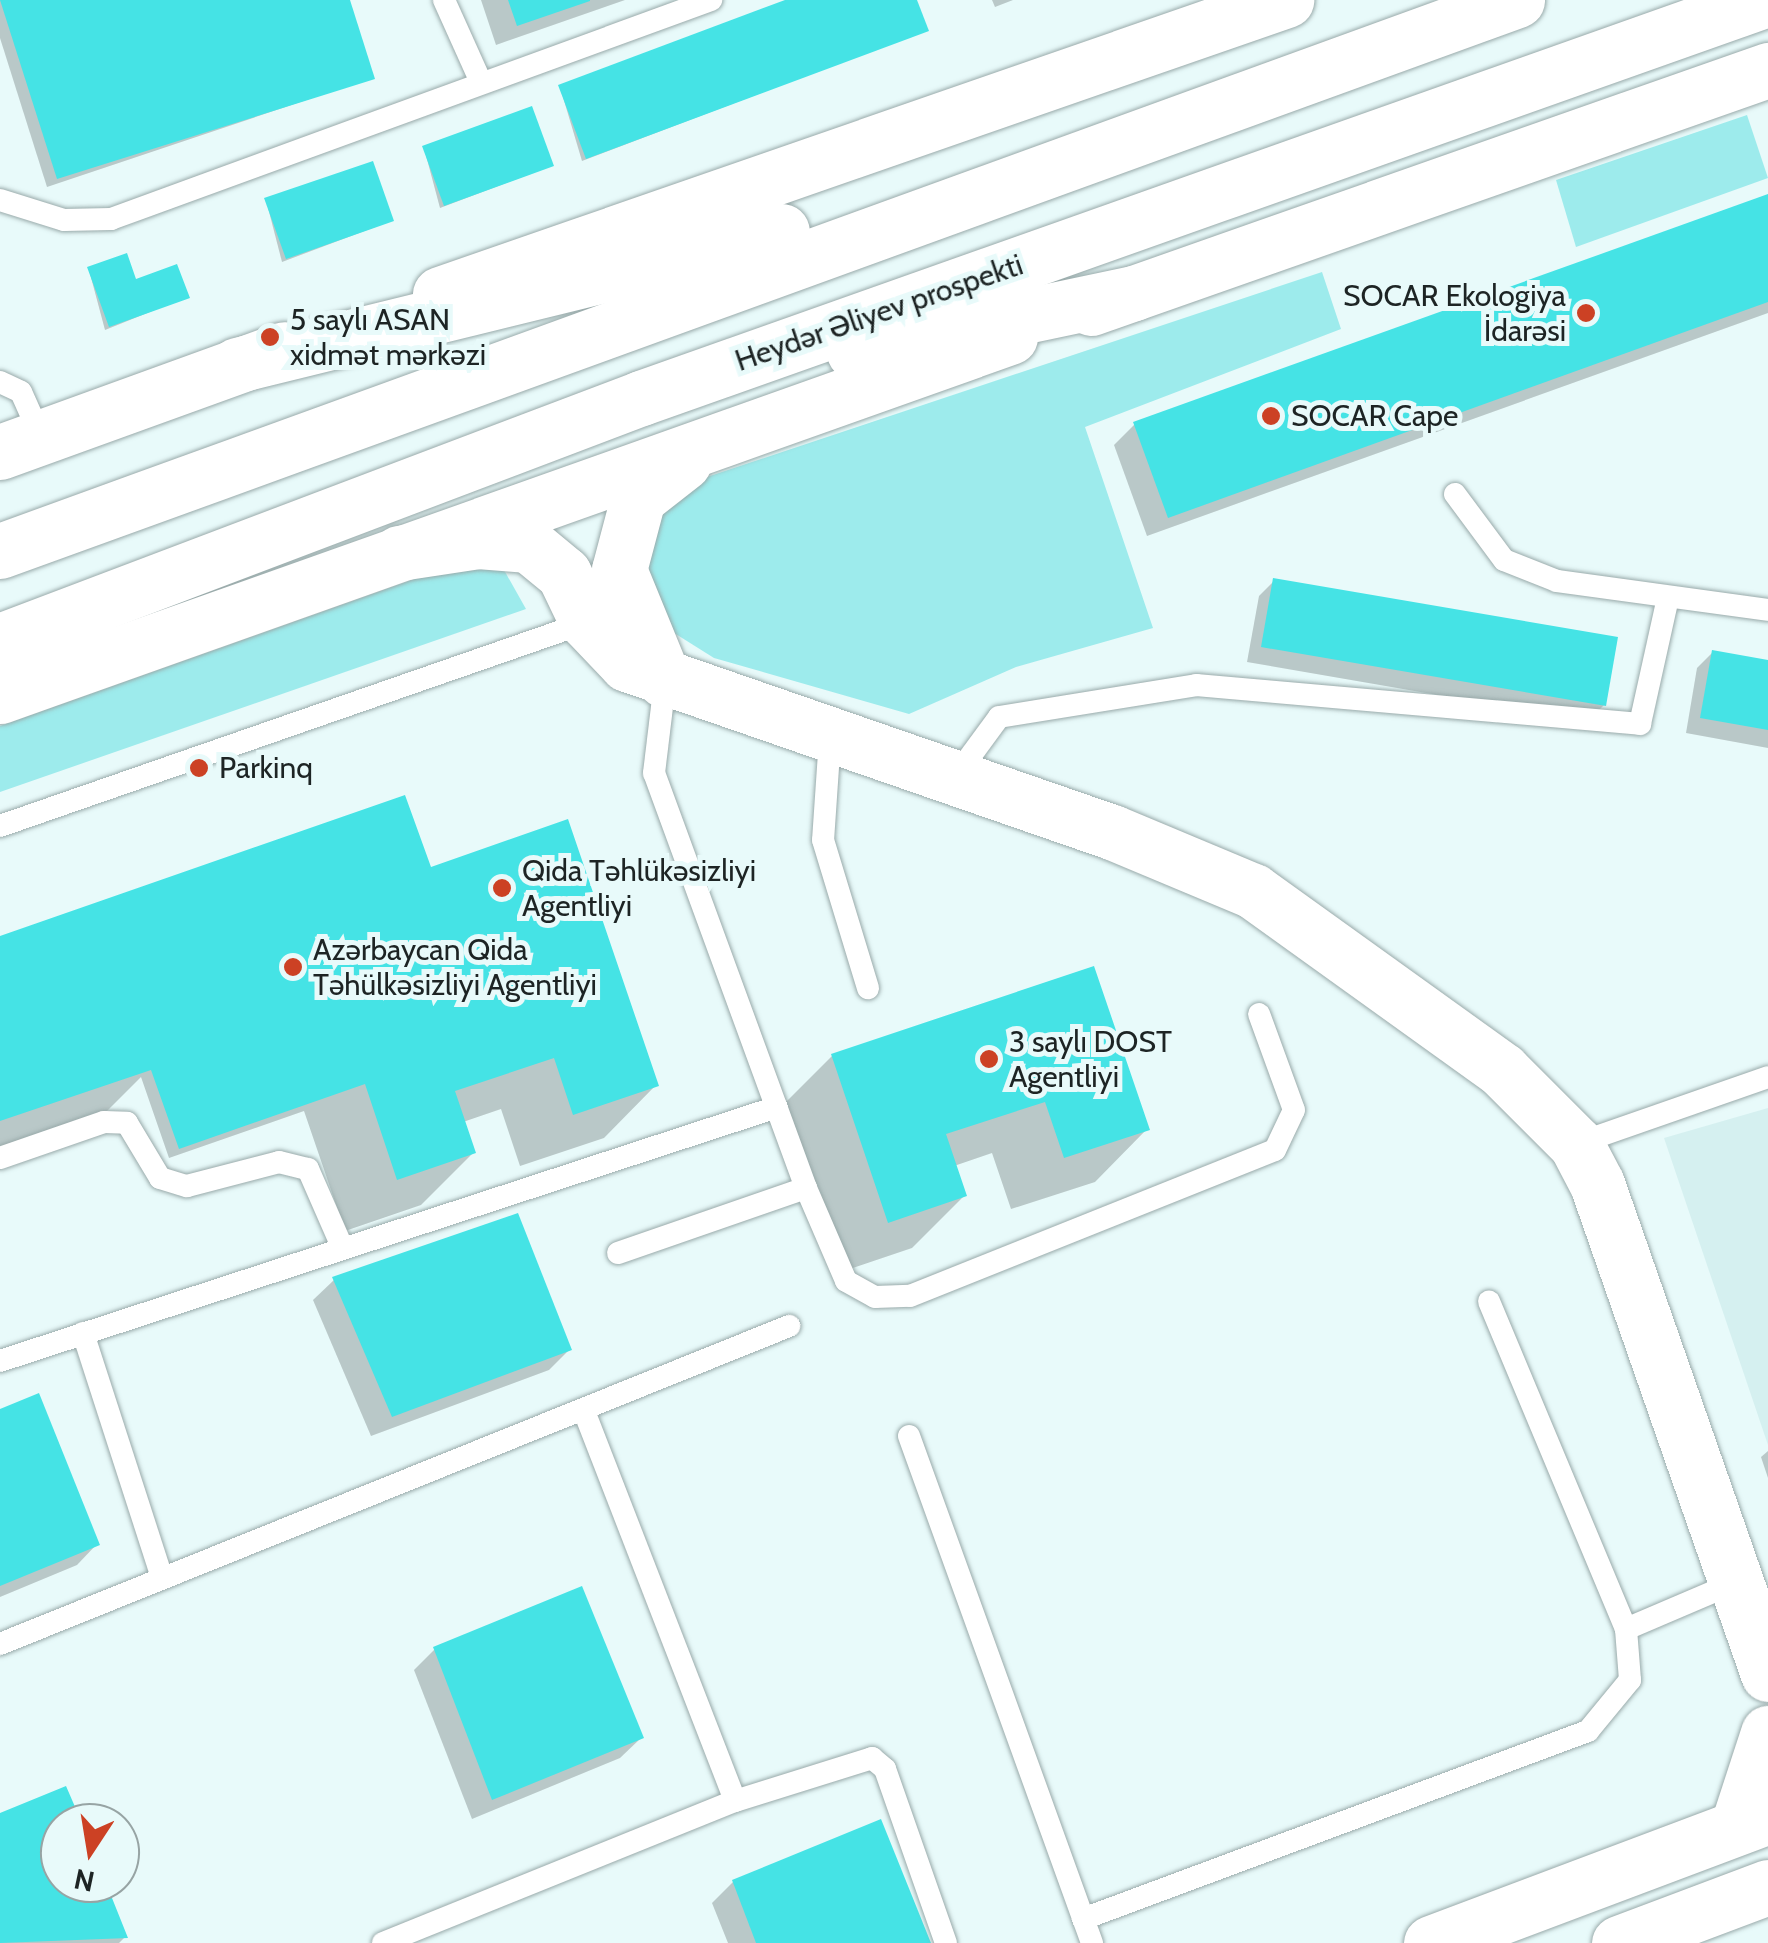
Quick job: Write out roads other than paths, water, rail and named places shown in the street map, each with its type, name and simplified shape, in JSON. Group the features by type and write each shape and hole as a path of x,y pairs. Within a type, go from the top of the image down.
{"main road":[{"path":"21,444 238,364 1286,0"},
{"path":"0,551 1047,166 1517,0"},
{"name":"Heydər Əliyev prospekti","path":"0,641 641,398 1764,0"},
{"path":"0,696 1768,70"},
{"path":"238,364 1047,166"},
{"path":"641,398 1134,293"},
{"path":"666,682 625,600 622,543 652,482 717,441"},
{"path":"399,553 478,541 529,545 564,574 587,622 627,664 666,682 953,780 1253,891 1424,1008 1576,1144 1629,1265 1768,1674"},
{"path":"1432,1943 1753,1820 1768,1734"},
{"path":"1619,1943 1768,1887"}],"lane":[{"path":"444,0 480,80"},
{"path":"0,200 64,220 111,219 480,80 711,0"},
{"path":"0,382 21,392 21,444"},
{"path":"1455,494 1504,560 1556,581 1667,602 1768,610"},
{"path":"953,780 999,717 1196,685 1640,724 1667,602"},
{"path":"0,826 587,622"},
{"path":"666,682 654,773 806,1188 846,1281 875,1297 910,1296 1275,1150 1294,1110 1259,1014"},
{"path":"830,738 823,840 868,988"},
{"path":"1576,1144 1768,1076"},
{"path":"0,1361 777,1107"},
{"path":"0,1158 104,1122 127,1123 160,1178 187,1186 280,1162 314,1178 342,1247"},
{"path":"618,1253 806,1188"},
{"path":"1083,1918 1588,1731 1630,1680 1626,1629 1488,1301"},
{"path":"0,1644 789,1326"},
{"path":"83,1333 162,1577"},
{"path":"584,1411 736,1800"},
{"path":"908,1436 1092,1943"},
{"path":"1626,1629 1736,1582"},
{"path":"382,1943 736,1800 872,1758 885,1768 946,1943"}],"place":[{"name":"SOCAR Ekologiya İdarəsi","path":"1586,313"},
{"name":"5 saylı ASAN xidmət mərkəzi","path":"270,337"},
{"name":"SOCAR Cape","path":"1271,416"},
{"name":"Parkinq","path":"199,768"},
{"name":"Qida Təhlükəsizliyi Agentliyi","path":"502,888"},
{"name":"Azərbaycan Qida Təhülkəsizliyi Agentliyi","path":"293,967"},
{"name":"3 saylı DOST Agentliyi","path":"989,1059"}]}
